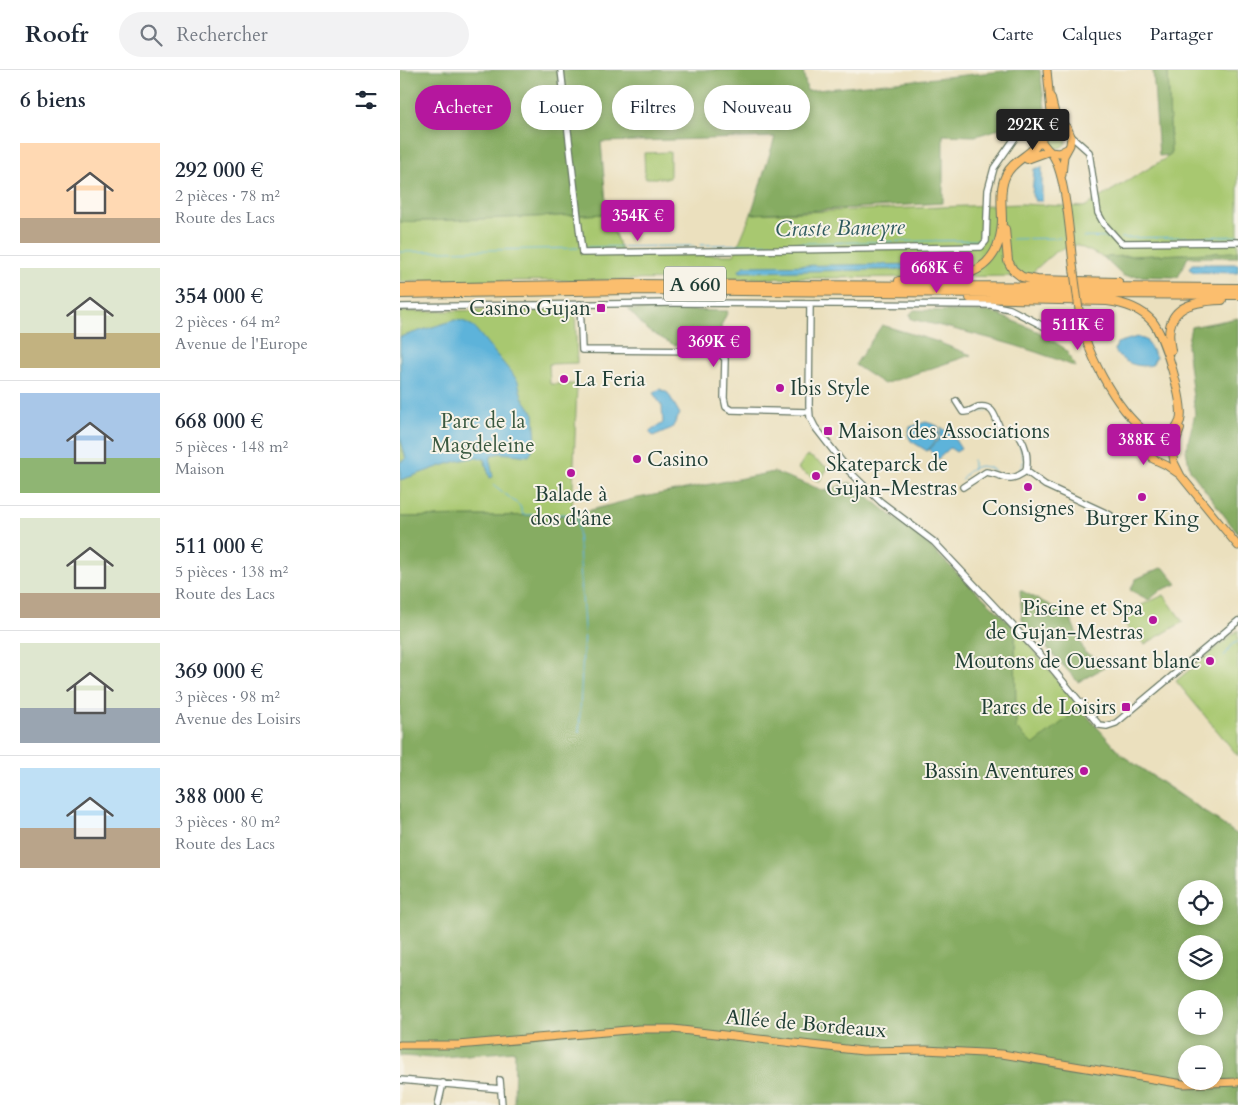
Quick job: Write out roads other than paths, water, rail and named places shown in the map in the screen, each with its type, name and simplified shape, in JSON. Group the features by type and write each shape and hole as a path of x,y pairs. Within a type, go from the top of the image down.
{"highway":[{"path":"760,285 949,279 975,272 991,257 998,244 1001,230 1003,186 1006,175 1017,161 1034,149 1042,136"},
{"path":"1049,152 1025,160 1015,168 1008,178 1006,197 1006,246 1008,261 1013,270 1022,277 1031,280 1098,281 1158,291 1238,295"},
{"name":"A 660","path":"400,288 550,284 991,287 1158,291"},
{"path":"1158,291 1238,288"},
{"name":"A 660","path":"400,294 620,290 883,292 1158,291"},
{"path":"883,292 946,297 1107,301 1136,308 1152,321 1163,339 1180,406 1180,418 1177,427 1170,436 1161,440"},
{"path":"1172,451 1183,423 1185,412 1169,344 1171,323 1180,310 1189,304 1202,301 1238,299"}],"main road":[{"path":"1047,70 1056,117 1071,136 1064,156 1062,178"},
{"path":"1051,97 1048,126 1042,136 1043,146 1055,157 1062,178 1079,310 1086,339 1097,367 1118,400 1140,426 1161,440 1168,442 1181,476"},
{"path":"1048,126 1056,124 1064,126"},
{"path":"1049,152 1059,153 1067,149"},
{"path":"1140,426 1150,449 1152,459 1162,463 1181,476 1238,546"},
{"path":"1150,449 1154,442 1161,440"},
{"path":"1162,463 1169,460 1172,451"},
{"name":"Allée de Bordeaux","path":"400,1045 458,1045 639,1029 673,1028 863,1051 925,1050 996,1054 1183,1084 1238,1082"}],"street":[{"path":"561,70 582,253 981,247 986,241 989,185 994,168 1022,128 1048,126"},
{"path":"1037,127 1042,136"},
{"path":"1071,136 1090,154 1100,217 1119,241 1126,244 1238,242"},
{"path":"1067,149 1081,146"},
{"path":"580,304 582,350 718,351 725,358 724,398 726,408 809,412"},
{"path":"400,307 580,304 991,305 1010,309 1053,330"},
{"path":"810,304 809,412 819,432 854,476 881,502 934,542 1046,661 1099,725 1108,726 1116,723 1238,621"},
{"path":"956,401 963,412 980,407 990,409 997,418 1001,430 1015,430 1020,436 1028,458 1026,471 1019,476 1009,479 986,472 963,487"},
{"path":"1026,471 1045,485 1110,514"},
{"path":"400,1080 501,1090"},
{"path":"500,1080 502,1105"},
{"path":"438,1105 443,1083"}],"water":[{"path":"1042,167 1042,201 1035,201 1032,195 1034,169"},
{"path":"942,264 943,267 938,269 740,272 739,270 744,266"},
{"path":"1192,264 1238,264 1238,273 1194,272 1189,269"},
{"path":"455,320 463,321 473,326 518,381 522,397 534,414 536,443 529,456 501,453 492,455 490,461 493,477 490,478 484,459 477,458 455,462 400,480 400,462 406,459 400,437 400,337"},
{"path":"1137,337 1146,340 1156,357 1152,365 1131,364 1121,358 1115,350 1117,343"},
{"path":"660,389 668,393 680,414 672,428 653,436 649,432 663,423 662,406 653,393"},
{"path":"926,422 938,426 936,440 927,451 911,441 908,435 910,427"},
{"path":"941,427 954,438 961,449 956,452 950,448 938,459 929,450 940,438"}],"waterway":[{"name":"Craste Baneyre","path":"1121,238 1238,236"},
{"name":"Craste Baneyre","path":"1083,237 1110,238"},
{"name":"Craste Baneyre","path":"1012,239 1060,238"},
{"name":"Craste Baneyre","path":"990,240 994,239"},
{"name":"Craste Baneyre","path":"700,245 980,240"},
{"name":"Craste Baneyre","path":"583,247 694,246"},
{"name":"Craste Baneyre","path":"400,252 578,248"},
{"path":"977,411 987,411"},
{"path":"995,424 998,431 1004,433"},
{"path":"1010,475 1019,471 1024,461 1018,440"},
{"path":"973,460 973,467"},
{"path":"962,480 968,471 976,467 981,466 995,471"},
{"path":"494,485 520,506 523,515 570,514"},
{"path":"577,513 584,628 579,733 580,720"},
{"path":"1224,656 1231,646 1238,641"}],"place":[{"name":"Casino Gujan","path":"601,308"},
{"name":"La Feria","path":"564,379"},
{"name":"Ibis Style","path":"780,388"},
{"name":"Maison des Associations","path":"828,431"},
{"name":"Casino","path":"637,459"},
{"name":"Balade à dos d'âne","path":"571,473"},
{"name":"Skateparck de Gujan-Mestras","path":"816,476"},
{"name":"Consignes","path":"1028,487"},
{"name":"Burger King","path":"1142,497"},
{"name":"Piscine et Spa de Gujan-Mestras","path":"1153,620"},
{"name":"Moutons de Ouessant blanc","path":"1210,661"},
{"name":"Parcs de Loisirs","path":"1126,707"},
{"name":"Bassin Aventures","path":"1084,771"}],"park label":[{"name":"Parc de la Magdeleine","path":"483,433"}]}
